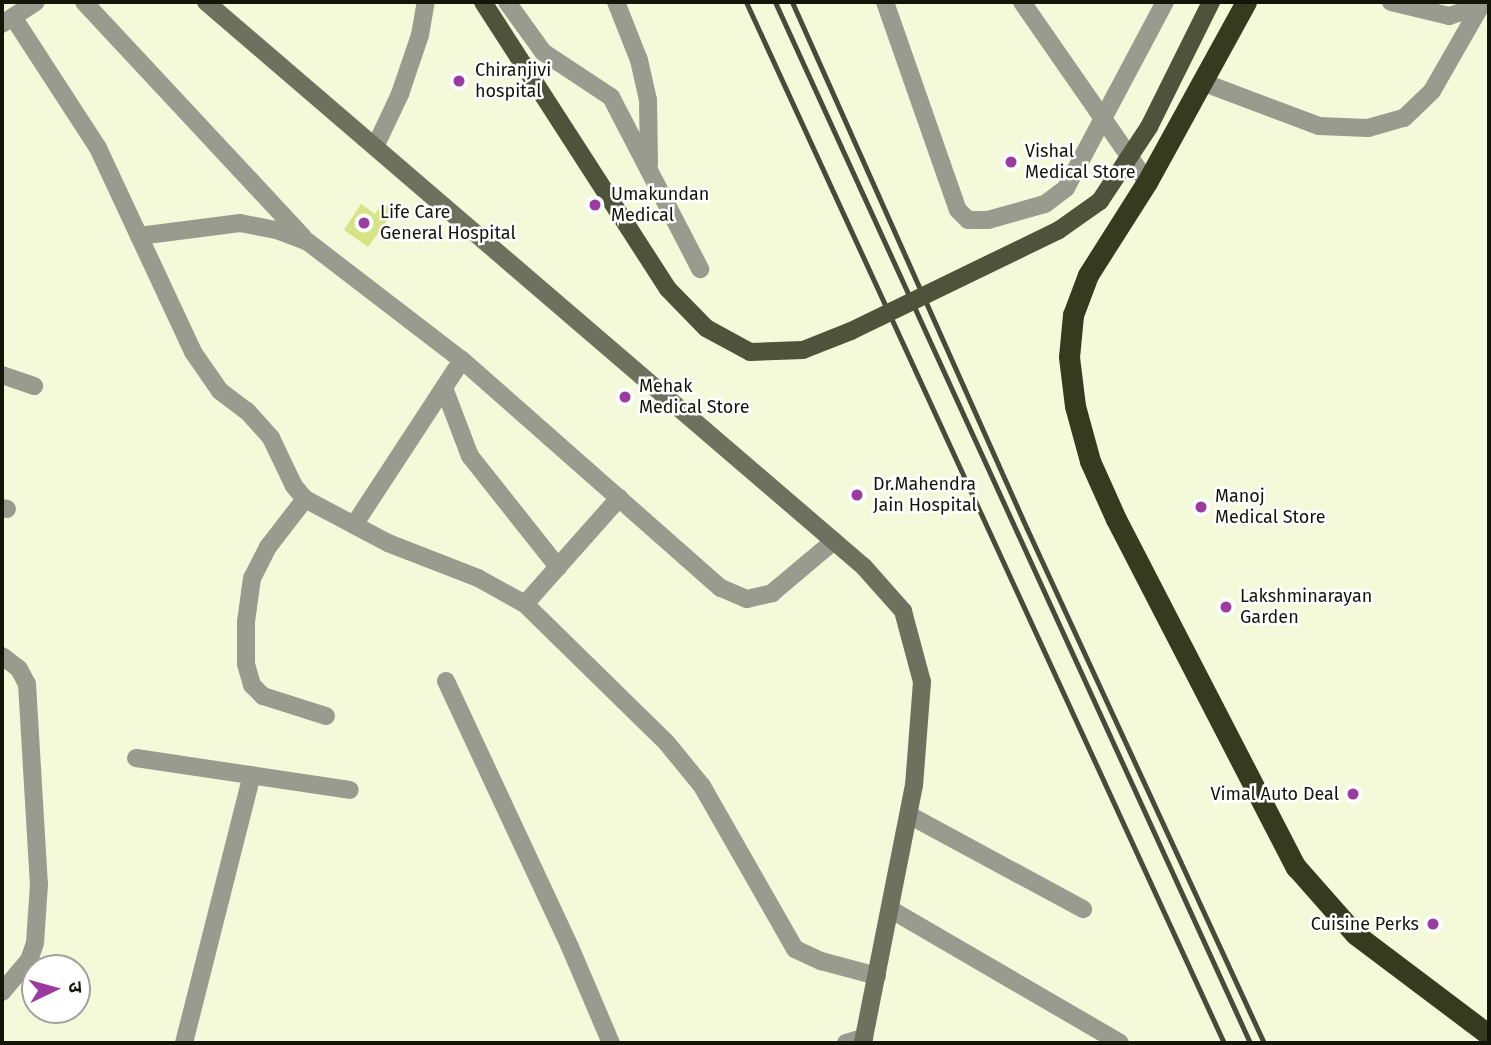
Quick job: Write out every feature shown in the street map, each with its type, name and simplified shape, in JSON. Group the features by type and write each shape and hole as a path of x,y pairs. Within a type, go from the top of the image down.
{"highway":[{"path":"1246,2 1147,182 1088,275 1073,315 1069,357 1075,406 1090,461 1116,519 1296,867 1355,934 1489,1035"}],"main road":[{"path":"483,2 668,289 706,328 750,352 803,350 851,331 1059,230 1100,201 1149,127 1210,2"}],"street":[{"path":"36,2 7,21 99,148 193,352 220,391 247,411 271,438 294,485 305,499 388,543 478,578 525,604 666,742 702,786 795,949 821,961 877,976"},
{"path":"84,2 308,242 462,359 721,588 747,599 772,593 834,541"},
{"path":"206,2 864,567 903,611 922,682 914,785 864,1041 846,1043"},
{"path":"375,147 400,94 419,35 426,2"},
{"path":"507,2 543,52 611,97 649,165 700,269"},
{"path":"616,2 639,60 648,100 649,165"},
{"path":"885,2 958,210 968,220 989,220 1045,204 1066,188 1105,120 1165,2"},
{"path":"1022,2 1147,182"},
{"path":"1391,2 1448,16 1481,4"},
{"path":"1202,82 1319,126 1368,128 1404,118 1432,91 1481,4"},
{"path":"139,236 240,223 277,230 308,242"},
{"path":"354,525 462,359"},
{"path":"2,375 34,386"},
{"path":"444,388 470,456 558,567"},
{"path":"525,604 619,498"},
{"path":"305,499 268,547 252,578 246,622 246,664 252,685 263,696 326,716"},
{"path":"2,656 19,669 27,684 39,884 35,943 29,960 2,992"},
{"path":"446,681 570,947 611,1043"},
{"path":"136,758 350,790"},
{"path":"184,1043 252,775"},
{"path":"909,815 1083,909"},
{"path":"890,909 1121,1043"}],"building":[{"path":"383,203 394,211 368,247 344,230 361,204 375,214"}],"railway":[{"path":"746,2 1224,1043"},
{"path":"775,2 1250,1043"},
{"path":"792,2 1027,529 1264,1043"}],"place":[{"name":"Chiranjivi hospital","path":"459,81"},
{"name":"Vishal Medical Store","path":"1011,162"},
{"name":"Umakundan Medical","path":"595,205"},
{"name":"Life Care General Hospital","path":"364,223"},
{"name":"Mehak Medical Store","path":"625,397"},
{"name":"Dr.Mahendra Jain Hospital","path":"857,495"},
{"name":"Manoj Medical Store","path":"1201,507"},
{"name":"Lakshminarayan Garden","path":"1226,607"},
{"name":"Vimal Auto Deal","path":"1353,794"},
{"name":"Cuisine Perks","path":"1433,924"}]}
